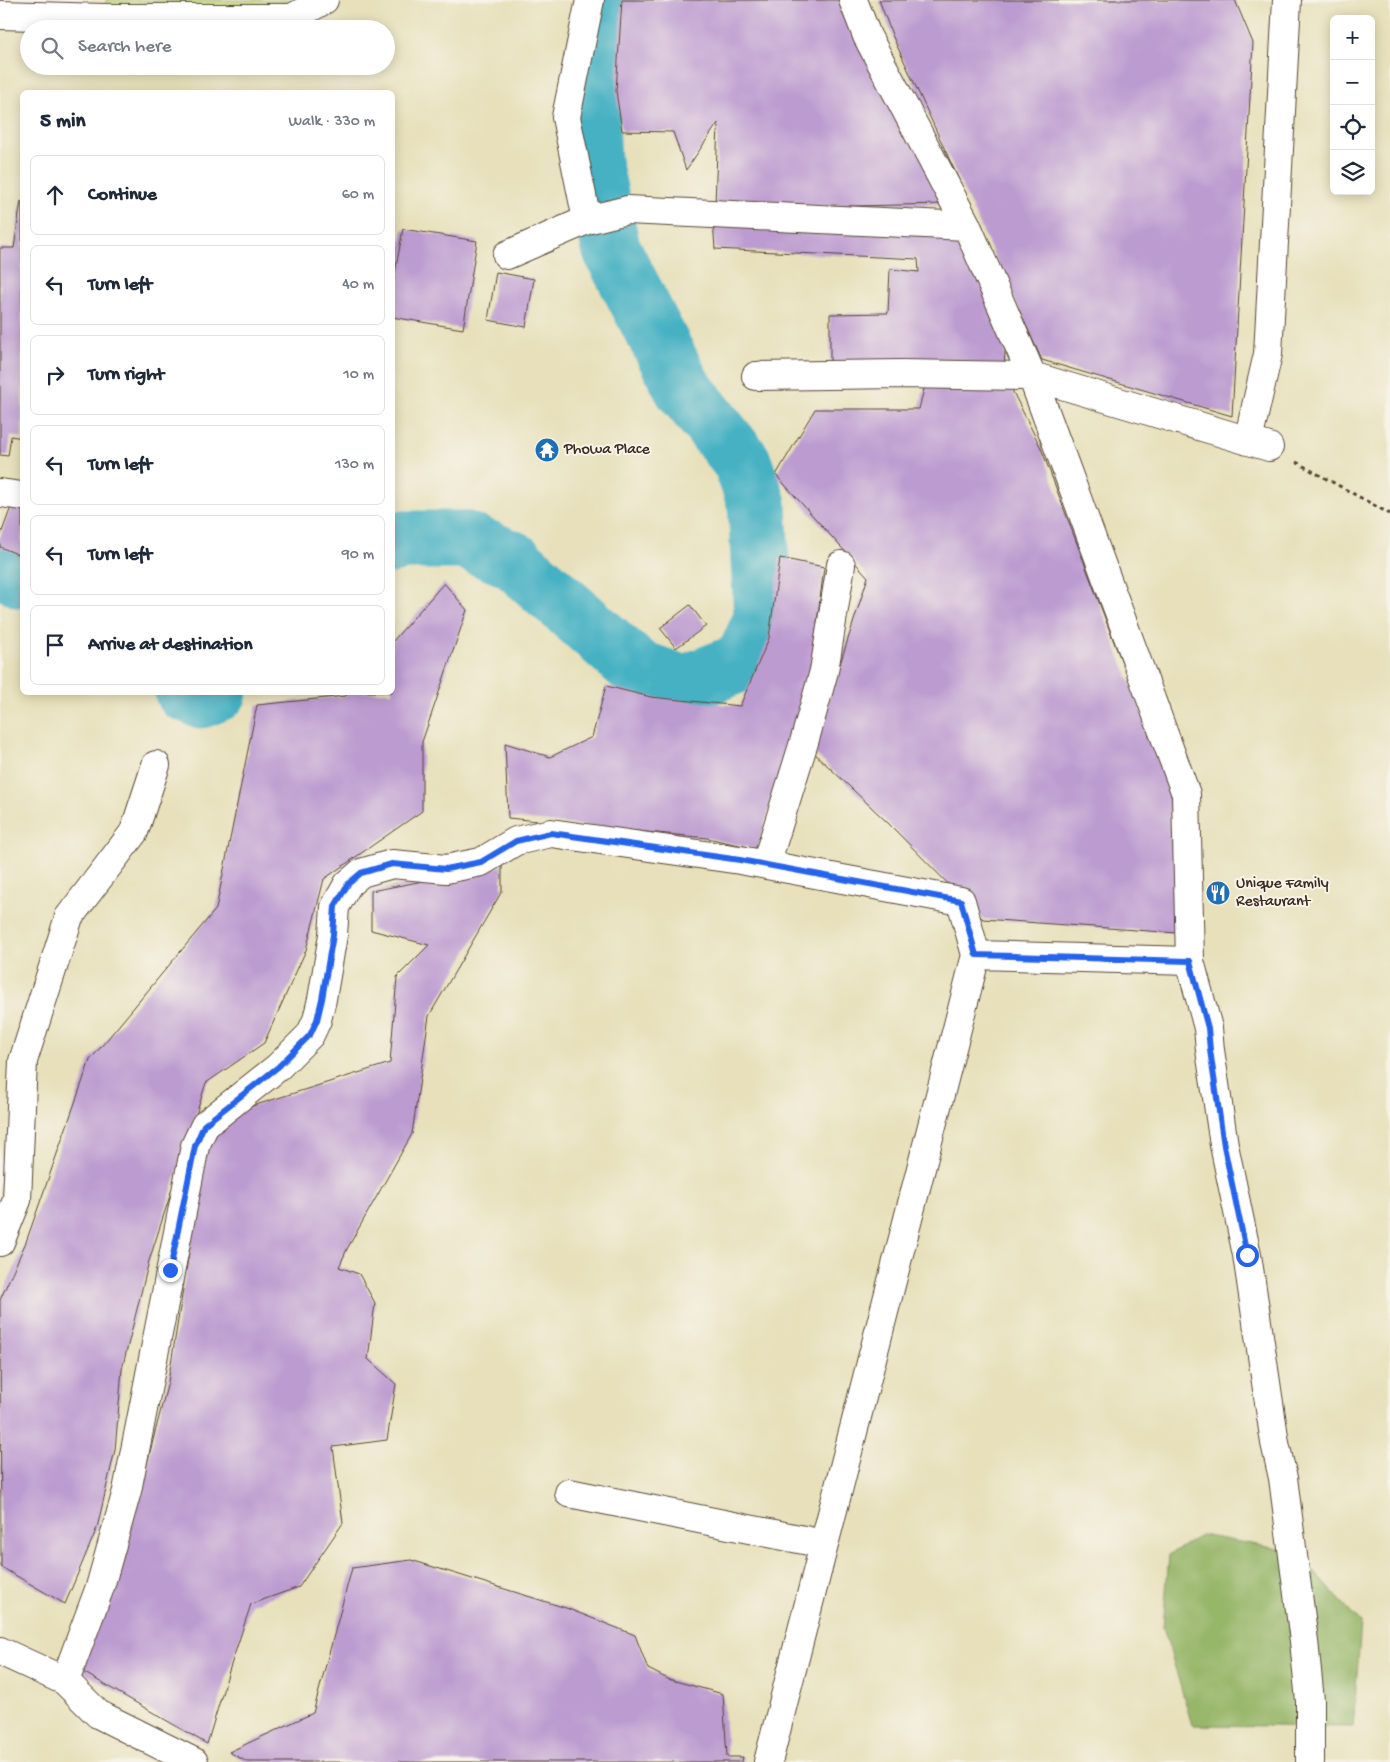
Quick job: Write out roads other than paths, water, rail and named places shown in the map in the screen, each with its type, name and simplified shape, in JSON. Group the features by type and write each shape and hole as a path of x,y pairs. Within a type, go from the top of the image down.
{"street":[{"path":"0,15 103,18 292,18 324,0"},
{"path":"587,220 566,117 590,0"},
{"path":"853,0 867,36 967,226 1032,376 1186,794 1190,961 1208,1028 1224,1146 1247,1255 1275,1443 1283,1478 1310,1701 1310,1762"},
{"path":"756,376 891,374 1032,376 1258,444 1268,354 1287,0"},
{"path":"507,255 587,220 627,210 967,226"},
{"path":"0,492 20,496"},
{"path":"766,864 824,671 841,565"},
{"path":"0,1242 17,1200 23,1061 69,917 134,832 156,765"},
{"path":"65,1681 100,1587 127,1491 195,1146 204,1125 278,1067 310,1035 317,1020 322,999 333,935 335,906 348,884 361,873 392,864 446,869 481,862 516,841 551,833 766,864 961,901 976,955 768,1762"},
{"path":"976,955 1190,961"},
{"path":"569,1493 824,1544"},
{"path":"0,1651 65,1681 98,1714 194,1762"}],"waterway":[{"path":"395,543 401,540 464,540 513,560 636,668 684,685 744,661 763,618 757,504 742,462 683,388 611,248 592,162 590,122 597,51 609,0"},
{"path":"0,571 5,570 20,578"},
{"path":"191,695 201,699 211,695"}],"place":[{"name":"Phowa Place","path":"547,450"},
{"name":"Unique Family Restaurant","path":"1218,893"}]}
